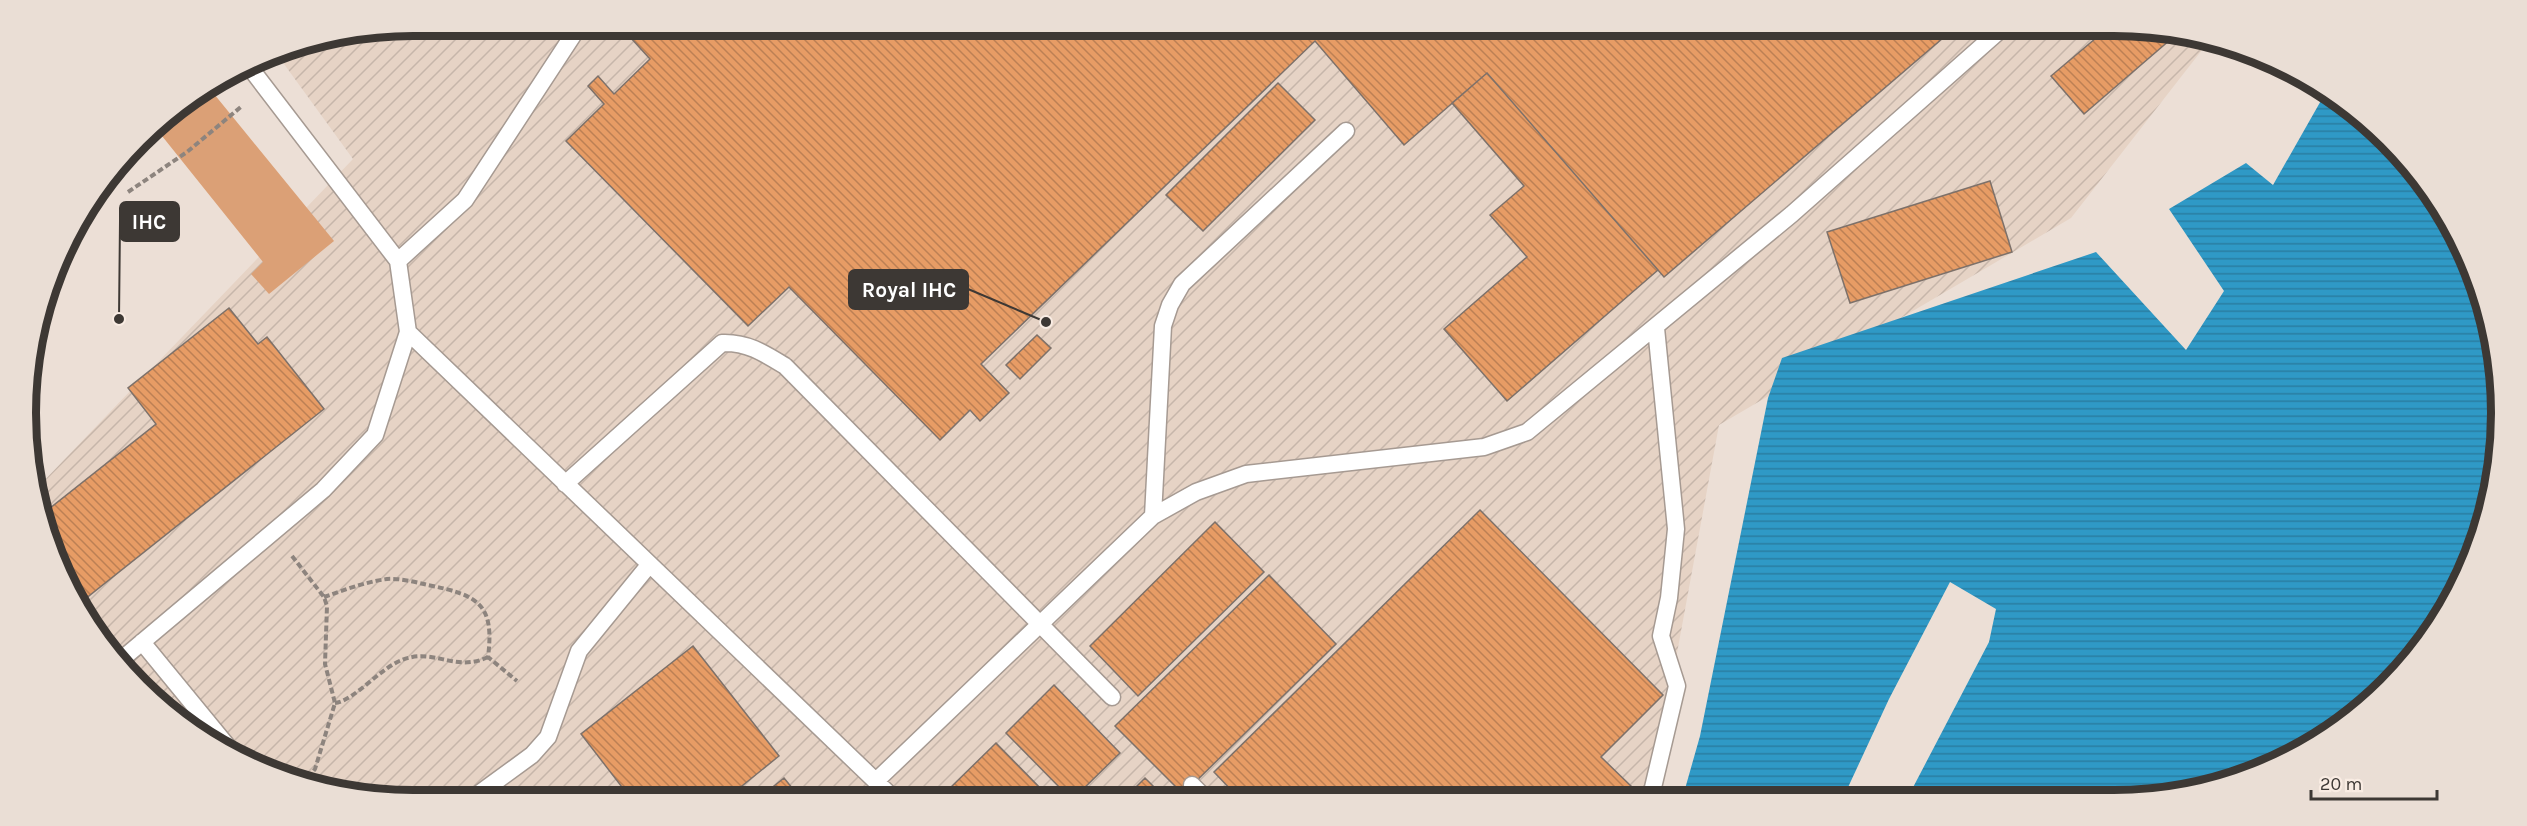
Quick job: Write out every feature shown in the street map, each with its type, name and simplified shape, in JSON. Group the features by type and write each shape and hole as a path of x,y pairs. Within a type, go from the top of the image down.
{"lane":[{"path":"398,261 465,200 572,36"},
{"path":"876,781 1153,516 1196,492 1246,474 1485,447 1527,432 1792,214 1993,36"},
{"path":"125,656 323,489 375,435 408,332 398,261 253,72"},
{"path":"1153,516 1163,326 1170,305 1182,284 1346,131"},
{"path":"1652,790 1677,686 1661,636 1669,598 1676,529 1656,328"},
{"path":"408,332 885,790"},
{"path":"565,484 722,343 737,342 759,349 785,366 1112,697"},
{"path":"484,790 532,755 548,737 579,651 649,565"},
{"path":"142,642 219,736"}],"path":[{"path":"128,192 220,126"},
{"path":"290,553 324,597 327,606 325,664 335,703 315,769 310,775"},
{"path":"324,597 388,579 454,590 472,598 483,609 491,627 489,657 496,666 517,681"},
{"path":"335,703 343,702 375,676 400,660 420,655 460,664 475,663 489,657"}],"shaded area":[{"path":"413,36 2114,36 2163,39 2204,47 2071,218 1719,425 1656,767 1649,790 413,790 339,783 292,770 246,751 183,712 146,680 114,643 75,580 56,534 42,483 353,159 281,60 339,43"},
{"path":"214,94 334,241 269,294 251,274 263,262 160,134 183,114"}],"water":[{"path":"2322,99 2344,114 2381,146 2413,183 2427,204 2452,246 2462,269 2484,339 2491,413 2488,462 2478,511 2462,557 2440,602 2413,643 2381,680 2344,712 2281,751 2235,770 2188,783 2114,790 1912,790 1989,642 1996,609 1950,582 1889,699 1847,790 1685,790 1700,736 1768,398 1782,358 2096,252 2186,350 2224,291 2169,209 2246,163 2273,185"}],"building":[{"path":"629,36 1945,36 1664,277 1487,73 1404,145 1315,41 981,364 1009,393 980,421 970,410 940,440 789,287 748,326 566,141 604,104 588,86 598,76 614,94 650,59"},
{"path":"2098,36 2170,40 2084,114 2051,76"},
{"path":"1487,73 1658,270 1507,401 1444,329 1527,257 1490,215 1524,186 1452,103"},
{"path":"1278,83 1315,120 1203,231 1166,195"},
{"path":"1990,181 2012,252 1850,303 1827,232"},
{"path":"229,308 258,344 267,337 324,409 86,599 65,557 49,509 156,424 128,388"},
{"path":"1037,335 1051,348 1020,379 1006,365"},
{"path":"1480,510 1663,695 1601,757 1633,790 1231,790 1214,772"},
{"path":"1215,522 1264,572 1138,696 1090,646"},
{"path":"1269,575 1336,644 1187,790 1179,790 1115,726"},
{"path":"693,646 779,756 737,790 618,790 622,787 581,734"},
{"path":"1054,685 1120,753 1082,790 1062,790 1006,733"},
{"path":"996,743 1042,790 948,790"},
{"path":"784,778 794,790 769,790"},
{"path":"1145,778 1157,790 1133,790"}],"place":[{"name":"IHC","path":"119,319"},
{"name":"Royal IHC","path":"1046,322"}]}
